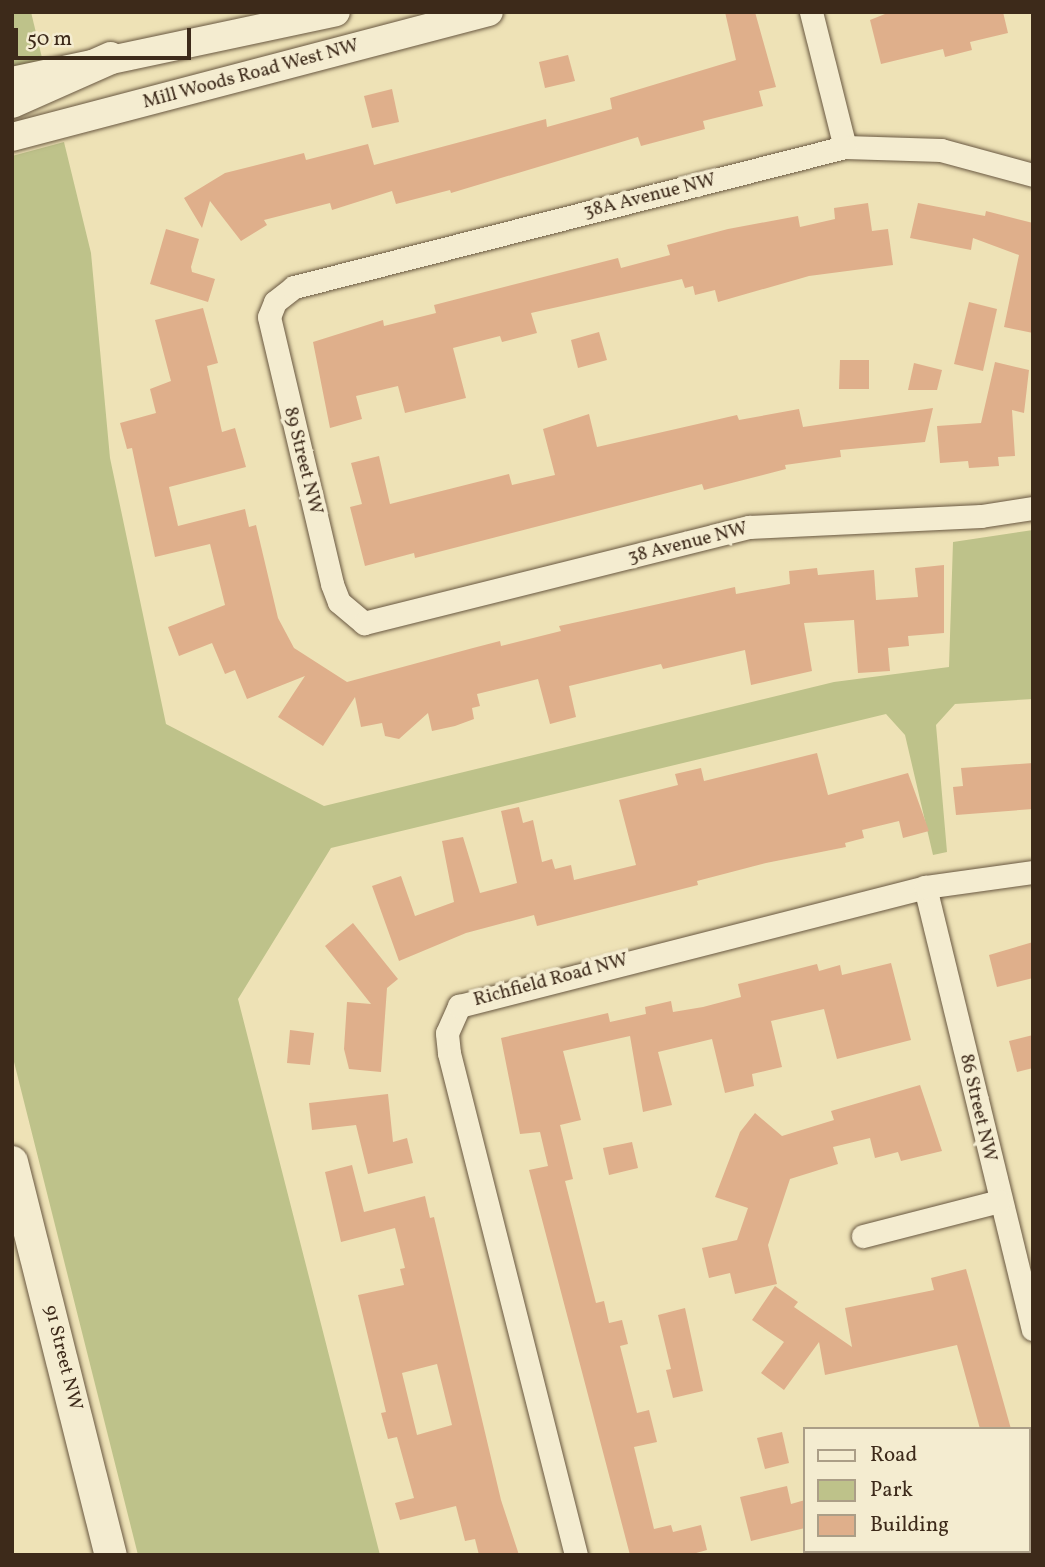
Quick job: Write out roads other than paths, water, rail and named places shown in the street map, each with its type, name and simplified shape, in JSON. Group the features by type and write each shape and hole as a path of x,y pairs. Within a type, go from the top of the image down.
{"main road":[{"path":"12,102 111,58"},
{"name":"91 Street NW","path":"12,1162 111,1555"}],"street":[{"name":"Mill Woods Road West NW","path":"12,81 336,12"},
{"name":"Mill Woods Road West NW","path":"12,137 489,12"},
{"path":"811,12 845,147"},
{"name":"38A Avenue NW","path":"275,302 294,287 845,147 941,150 1033,175"},
{"name":"89 Street NW","path":"275,302 269,317 271,331 329,570 339,602 352,614"},
{"name":"38 Avenue NW","path":"352,614 364,623 389,620 750,527 981,516 1033,508"},
{"name":"Richfield Road NW","path":"576,1555 449,1053 452,1018 459,1006 472,999 925,887 1033,872"},
{"name":"86 Street NW","path":"925,887 999,1201 1033,1329"},
{"path":"863,1236 999,1201"}]}
